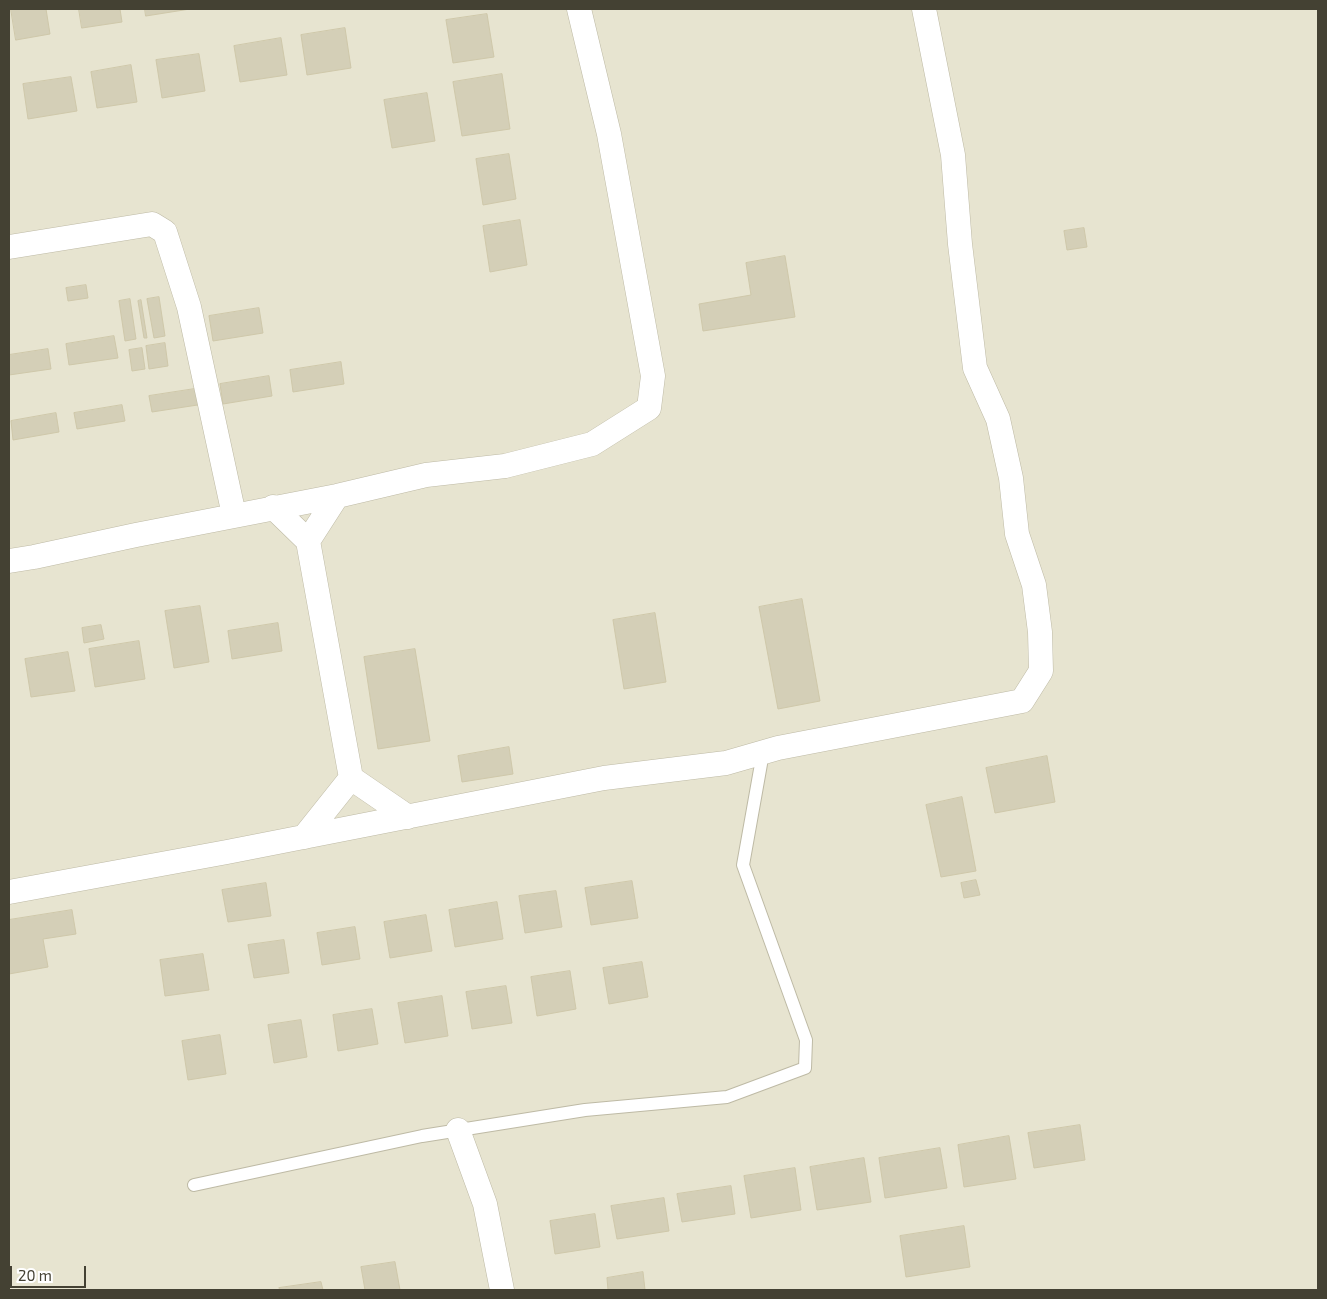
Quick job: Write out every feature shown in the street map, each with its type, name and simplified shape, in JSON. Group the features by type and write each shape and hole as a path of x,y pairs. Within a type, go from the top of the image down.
{"street":[{"path":"9,561 273,507 337,496 426,475 505,466 592,444 649,408 653,376 609,134 579,9"},
{"path":"9,892 604,778 726,763 778,748 1022,701 1041,671 1040,632 1034,585 1017,534 1011,478 998,419 975,368 960,244 953,155 924,9"},
{"path":"9,248 152,224 165,232 189,307 234,515"},
{"path":"308,541 337,496"},
{"path":"273,507 308,541 351,778 408,816"},
{"path":"304,837 351,778"},
{"path":"458,1130 485,1204 502,1290"}],"lane":[{"path":"194,1185 458,1130 585,1110 727,1097 805,1068 806,1040 743,865 761,764 761,753"}],"shaded area":[{"path":"9,9 1318,9 1318,1290 9,1290"}],"building":[{"path":"11,9 46,9 50,34 16,40"},
{"path":"79,9 120,9 122,22 82,28"},
{"path":"145,9 190,9 146,16"},
{"path":"487,14 494,57 453,63 446,20"},
{"path":"345,28 351,68 307,75 301,35"},
{"path":"281,38 287,75 240,82 234,46"},
{"path":"199,54 205,91 162,98 156,60"},
{"path":"131,65 137,102 97,108 91,72"},
{"path":"502,74 510,129 462,136 453,82"},
{"path":"71,77 77,111 28,119 23,84"},
{"path":"427,93 435,141 392,148 384,100"},
{"path":"509,154 516,199 483,205 476,159"},
{"path":"520,220 527,265 490,272 483,226"},
{"path":"1084,228 1087,247 1067,250 1064,231"},
{"path":"785,256 795,317 703,331 699,304 751,295 746,263"},
{"path":"86,285 88,298 68,301 66,288"},
{"path":"159,297 165,336 154,338 147,299"},
{"path":"130,299 136,339 125,341 119,301"},
{"path":"141,300 147,338 144,338 138,301"},
{"path":"259,308 263,333 213,341 209,316"},
{"path":"114,336 118,358 69,365 66,344"},
{"path":"165,343 168,366 149,369 146,346"},
{"path":"142,348 145,369 132,371 129,350"},
{"path":"48,349 51,369 9,375 9,355"},
{"path":"341,362 344,384 293,392 290,370"},
{"path":"269,376 272,396 223,404 220,384"},
{"path":"201,388 204,404 152,412 149,396"},
{"path":"122,405 125,421 77,429 74,413"},
{"path":"56,413 59,432 13,440 11,421"},
{"path":"802,599 820,701 778,709 759,607"},
{"path":"200,606 209,662 174,668 165,611"},
{"path":"655,613 666,682 624,689 613,620"},
{"path":"278,623 282,651 232,659 228,631"},
{"path":"101,625 104,639 84,643 82,628"},
{"path":"139,641 145,679 95,687 89,649"},
{"path":"415,649 430,741 378,749 364,657"},
{"path":"68,652 75,691 31,697 25,659"},
{"path":"509,747 513,774 462,782 458,756"},
{"path":"1047,756 1055,802 995,813 986,768"},
{"path":"962,797 976,871 941,877 926,805"},
{"path":"976,880 980,895 964,898 961,883"},
{"path":"632,881 638,918 591,925 585,888"},
{"path":"266,883 271,916 228,922 222,890"},
{"path":"556,891 562,927 525,933 519,896"},
{"path":"497,902 503,939 455,947 449,910"},
{"path":"72,910 76,934 43,939 48,967 9,974 9,920"},
{"path":"426,915 432,951 390,958 384,922"},
{"path":"355,927 360,959 322,965 317,933"},
{"path":"284,940 289,973 254,978 248,945"},
{"path":"203,954 209,990 165,996 160,960"},
{"path":"642,962 648,997 609,1004 603,968"},
{"path":"570,971 576,1009 537,1016 531,977"},
{"path":"506,986 512,1023 472,1029 466,992"},
{"path":"442,996 448,1036 405,1043 398,1003"},
{"path":"372,1009 378,1044 338,1051 333,1015"},
{"path":"301,1020 307,1057 274,1063 268,1025"},
{"path":"220,1035 226,1074 188,1080 182,1041"},
{"path":"1080,1125 1085,1160 1034,1168 1028,1133"},
{"path":"1009,1136 1016,1179 964,1187 958,1145"},
{"path":"940,1148 947,1188 885,1198 879,1158"},
{"path":"864,1158 871,1202 817,1210 810,1167"},
{"path":"795,1168 801,1210 751,1218 744,1176"},
{"path":"731,1186 735,1214 682,1222 677,1194"},
{"path":"664,1198 669,1231 617,1239 611,1206"},
{"path":"595,1214 600,1247 555,1254 550,1221"},
{"path":"964,1226 970,1267 906,1277 900,1236"},
{"path":"395,1262 400,1290 365,1290 361,1267"},
{"path":"643,1272 645,1290 608,1290 607,1278"},
{"path":"321,1282 323,1290 280,1290 279,1288"}]}
